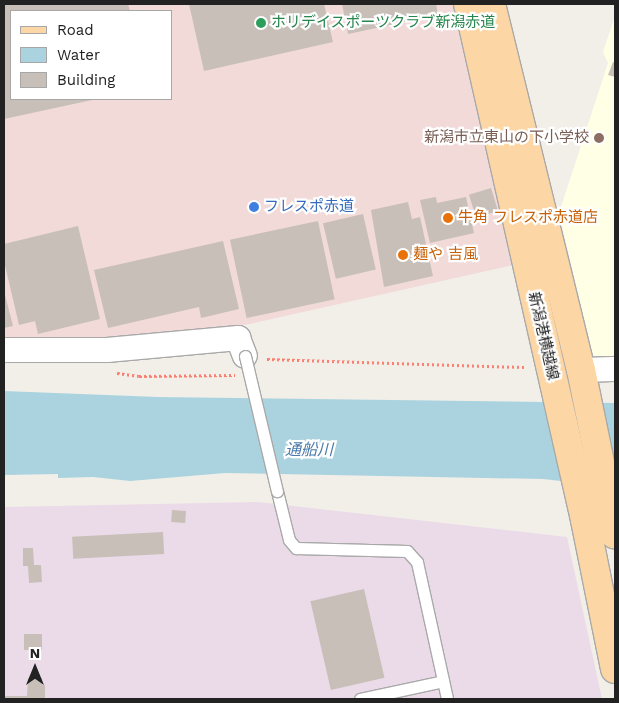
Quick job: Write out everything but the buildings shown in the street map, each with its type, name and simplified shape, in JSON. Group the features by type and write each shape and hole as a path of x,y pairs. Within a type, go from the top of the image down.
{"main road":[{"name":"新潟港横越線","path":"468,4 555,386 604,524"},
{"name":"新潟港横越線","path":"491,4 582,376 604,524 615,669"}],"street":[{"path":"4,350 107,350 238,338 249,363"},
{"path":"582,376 615,369"}],"lane":[{"path":"249,363 288,540 296,548 407,551 417,562 447,699"},
{"path":"360,699 443,681"}],"path":[{"path":"115,372 139,376 228,376 249,363 265,359 531,367"}],"shaded area":[{"name":"フレスポ赤道","path":"4,4 454,4 518,264 250,324 106,344 4,344"},
{"name":"新潟市立東山の下小学校","path":"615,16 615,356 593,356 559,213 608,63 603,52"},
{"path":"258,502 567,537 602,699 4,699 4,507"}],"water":[{"name":"通船川","path":"4,391 158,397 615,403 615,487 543,479 225,473 130,481 93,477 58,478 58,474 4,475"}],"place":[{"name":"ホリデイスポーツクラブ新潟赤道","path":"261,23"},
{"name":"新潟市立東山の下小学校","path":"599,138"},
{"name":"フレスポ赤道","path":"254,207"},
{"name":"牛角 フレスポ赤道店","path":"448,218"},
{"name":"麺や 吉風","path":"403,255"}]}
